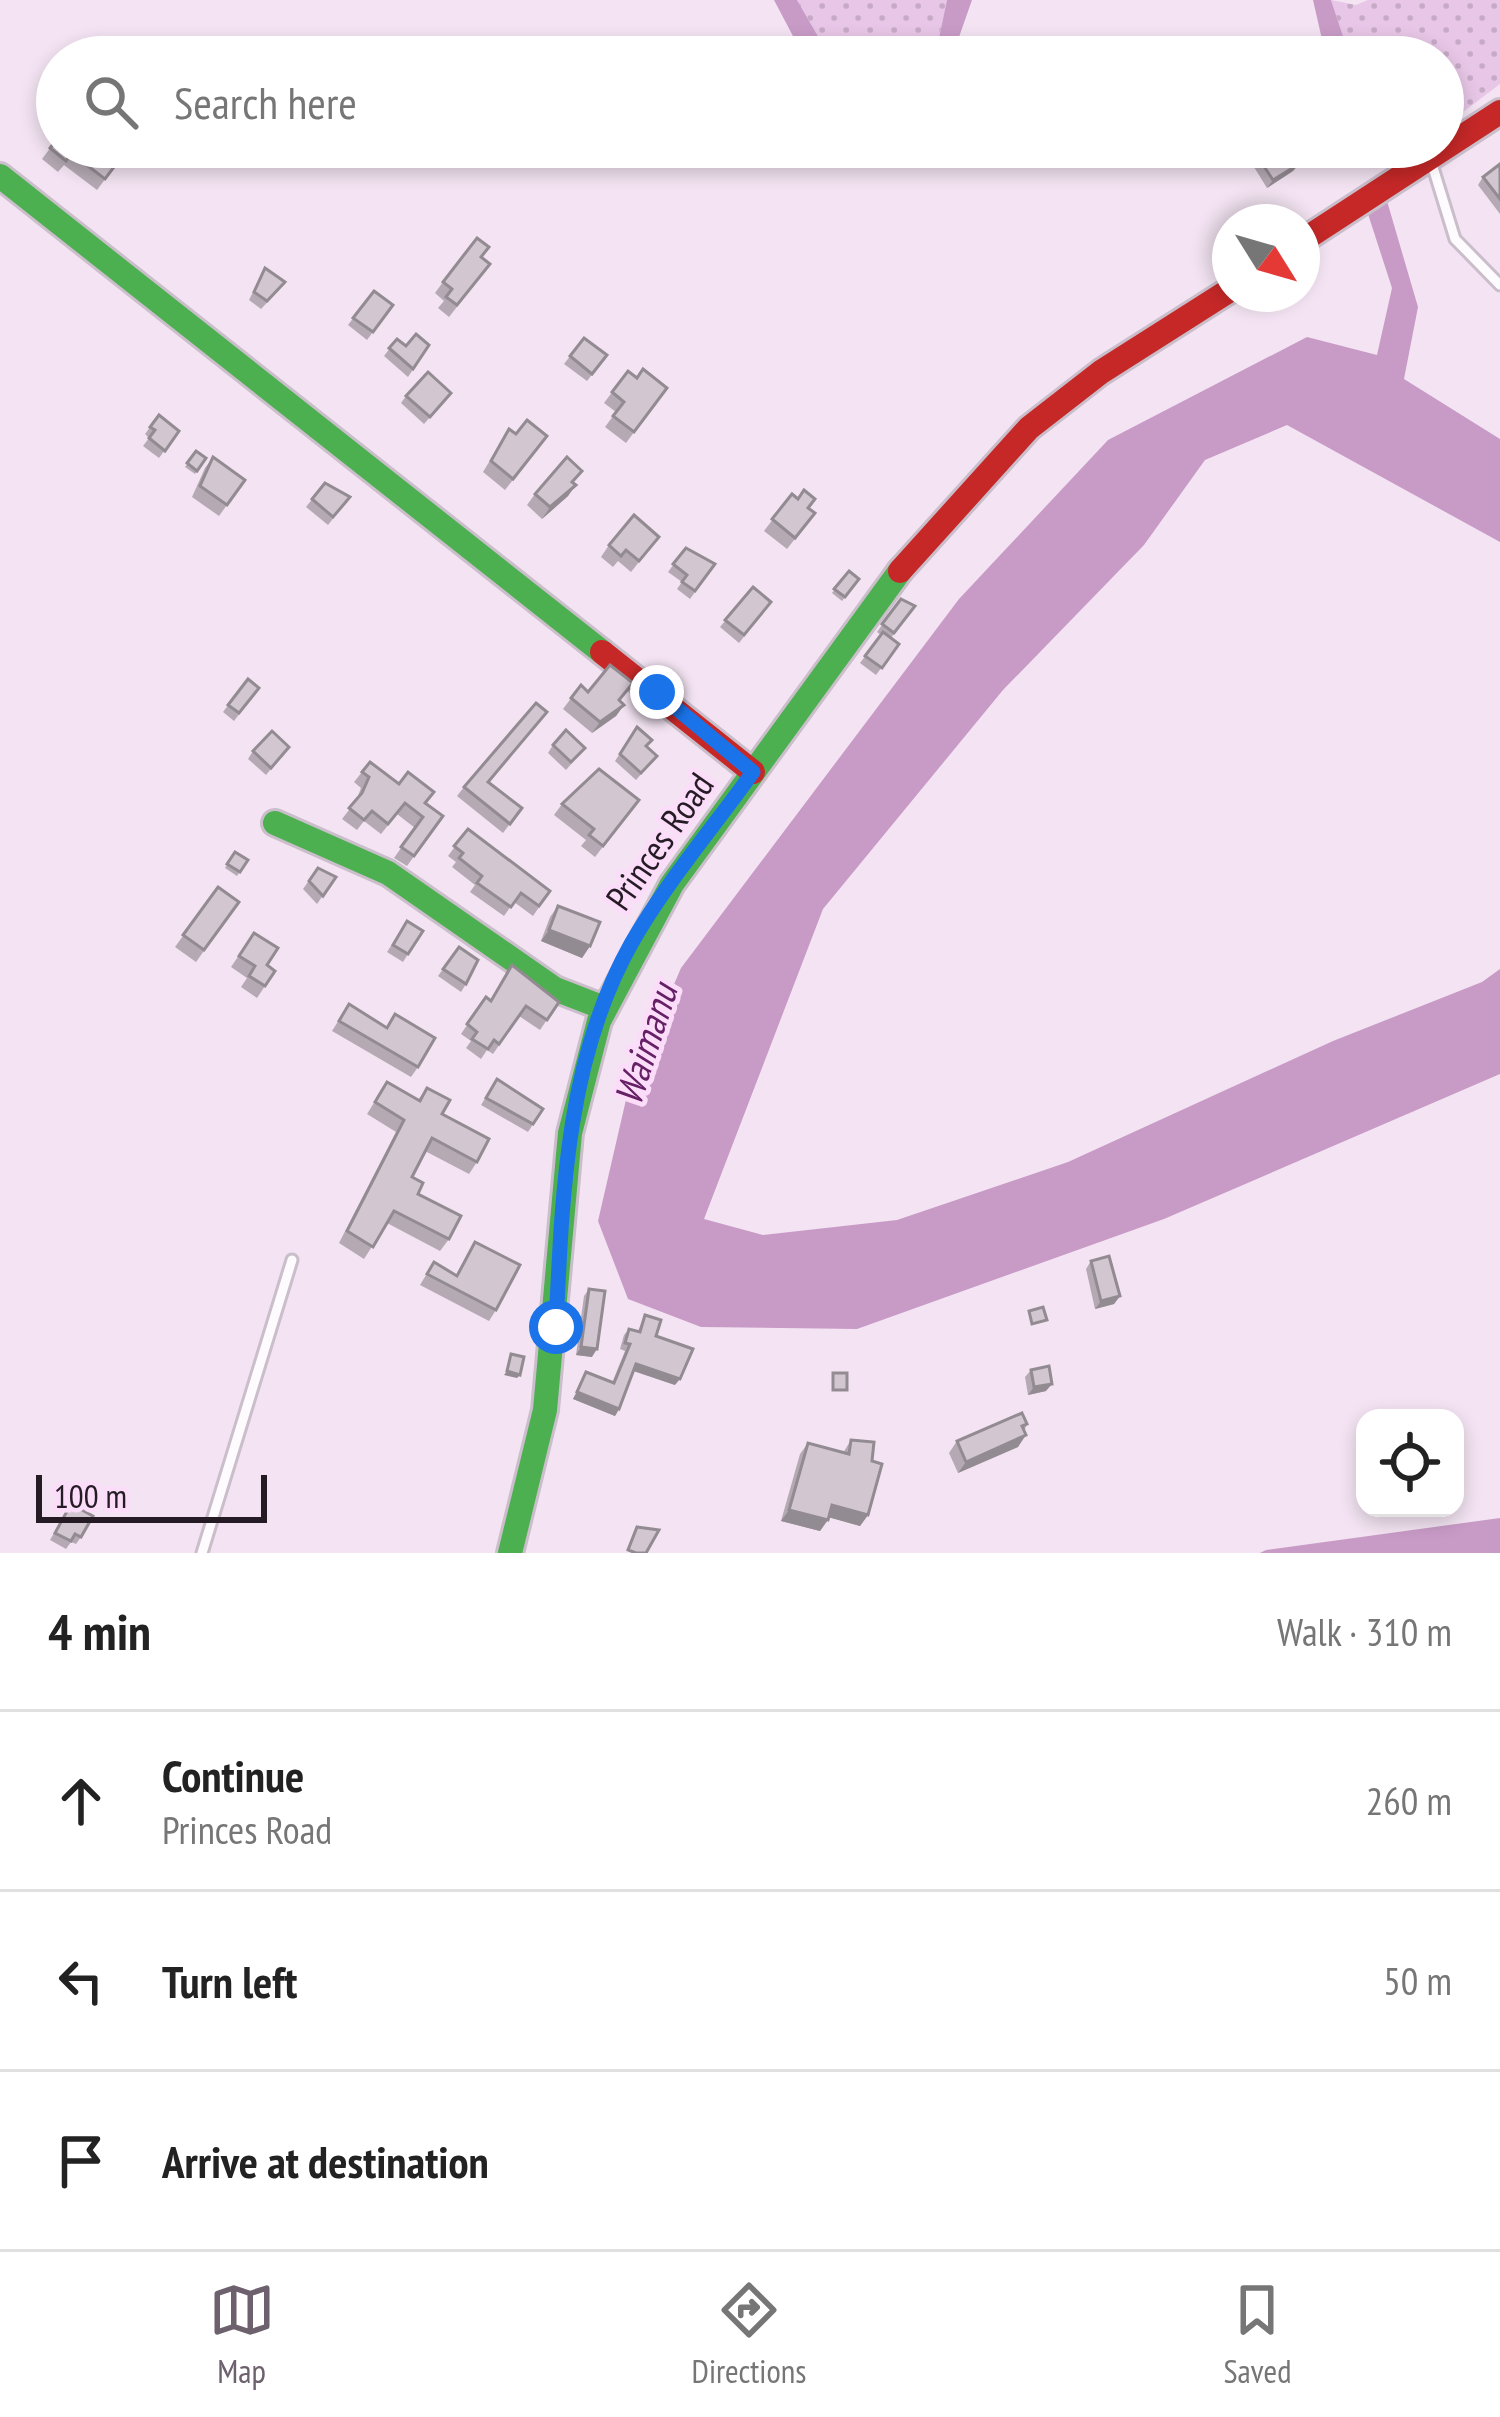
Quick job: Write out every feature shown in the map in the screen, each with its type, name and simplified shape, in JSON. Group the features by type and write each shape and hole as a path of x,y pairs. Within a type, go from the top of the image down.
{"main road":[{"path":"1464,137 1500,112"},
{"path":"1320,229 1418,168"},
{"path":"0,176 753,772"},
{"name":"Princes Road","path":"510,1553 534,1473 553,1348 563,1174 583,1073 632,941 863,621 984,470 1081,385 1212,301"},
{"path":"274,823 388,873 555,989 604,1008"}],"lane":[{"path":"1433,168 1455,239 1500,285"},
{"path":"202,1553 292,1260"}],"shaded area":[{"path":"774,0 797,0 818,36 793,36"},
{"path":"797,0 947,0 939,36 818,36"},
{"path":"947,0 972,0 959,36 939,36"},
{"path":"1313,0 1331,0 1343,36 1321,36"},
{"path":"1331,0 1356,5 1368,0 1500,0 1500,84 1464,111 1464,36 1343,36"},
{"path":"1387,201 1418,307 1404,379 1500,439 1500,542 1287,425 1205,460 1144,545 1003,690 823,909 704,1219 763,1235 897,1220 1068,1162 1333,1041 1482,982 1500,969 1500,1074 1164,1219 857,1329 701,1327 628,1299 598,1221 628,1091 681,968 959,599 1108,440 1307,337 1377,355 1392,288 1368,214"},
{"path":"1500,1518 1500,1553 1260,1553 1266,1550"}],"building":[{"path":"1500,164 1500,199 1483,177"},
{"path":"91,168 113,168 105,179"},
{"path":"1265,168 1292,168 1273,180"},
{"path":"477,238 489,247 481,257 490,264 457,305 446,297 452,289 443,282"},
{"path":"265,268 285,282 267,301 254,292"},
{"path":"374,291 393,305 373,332 353,318"},
{"path":"416,334 429,345 413,369 389,348 397,339 406,346"},
{"path":"584,338 607,355 592,374 570,356"},
{"path":"643,369 667,388 634,432 613,416 624,402 612,392 628,371 637,378"},
{"path":"428,372 451,393 430,417 406,396"},
{"path":"159,415 179,431 165,451 149,438"},
{"path":"527,420 547,436 513,479 491,461 509,429 516,434"},
{"path":"196,451 206,458 197,471 187,463"},
{"path":"213,457 245,480 227,505 200,486"},
{"path":"567,457 582,471 572,482 576,485 550,507 535,494"},
{"path":"325,483 350,497 333,517 312,499"},
{"path":"804,490 815,499 808,508 815,513 795,538 772,519 792,494 798,499"},
{"path":"634,515 659,537 639,561 626,550 621,556 609,545"},
{"path":"686,548 715,564 695,591 682,582 687,575 673,564"},
{"path":"849,571 859,579 845,597 834,589"},
{"path":"753,587 771,602 744,635 725,620"},
{"path":"901,599 915,606 894,633 882,624"},
{"path":"883,632 899,644 882,668 865,656"},
{"path":"610,665 633,683 619,700 624,705 600,722 571,698 581,685 588,692"},
{"path":"248,679 259,688 239,713 228,705"},
{"path":"536,703 547,712 488,782 522,808 510,824 464,787"},
{"path":"637,727 652,740 646,746 657,756 641,773 620,754"},
{"path":"566,730 585,748 571,762 553,745"},
{"path":"272,731 289,747 271,768 253,751"},
{"path":"370,762 399,784 408,772 434,792 425,803 443,816 414,856 401,847 423,817 405,803 388,824 372,811 364,820 349,808 362,793 369,777 362,772"},
{"path":"599,769 639,800 603,846 589,835 594,829 562,804"},
{"path":"468,829 550,891 539,906 521,893 511,907 477,883 482,876 459,858 463,853 454,846"},
{"path":"235,852 248,860 240,872 227,864"},
{"path":"318,868 336,877 323,896 309,881"},
{"path":"218,887 239,902 204,950 183,935"},
{"path":"558,906 600,922 590,946 549,930"},
{"path":"407,921 423,931 408,954 393,945"},
{"path":"254,933 278,948 267,965 275,971 265,986 249,976 255,966 239,956"},
{"path":"459,947 478,960 466,984 443,969"},
{"path":"512,965 559,1002 547,1020 526,1006 499,1044 494,1040 488,1049 472,1039 477,1032 467,1024 486,997 491,1001"},
{"path":"349,1004 387,1028 395,1014 435,1038 418,1067 339,1021"},
{"path":"497,1079 543,1109 533,1124 486,1098"},
{"path":"387,1082 420,1101 427,1088 450,1100 442,1114 489,1139 477,1162 432,1138 412,1177 423,1183 418,1194 461,1216 449,1239 394,1211 373,1247 347,1231 404,1120 375,1102"},
{"path":"475,1242 520,1265 496,1310 427,1274 434,1262 457,1276"},
{"path":"1109,1256 1120,1296 1101,1301 1091,1261"},
{"path":"589,1289 605,1291 597,1349 581,1347"},
{"path":"1043,1307 1047,1320 1032,1324 1029,1311"},
{"path":"645,1315 661,1320 656,1336 693,1349 680,1379 636,1364 619,1409 577,1392 586,1372 614,1383 630,1344 625,1343 629,1329 640,1332"},
{"path":"511,1354 524,1357 520,1375 507,1371"},
{"path":"1049,1366 1052,1384 1034,1387 1031,1370"},
{"path":"833,1373 847,1373 847,1390 833,1390"},
{"path":"1022,1413 1026,1435 966,1462 957,1441"},
{"path":"851,1440 874,1442 872,1461 882,1464 868,1515 832,1505 828,1520 789,1510 808,1443 849,1454"},
{"path":"71,1504 93,1516 81,1537 75,1534 71,1541 55,1533"},
{"path":"637,1527 659,1530 646,1553 628,1550"}],"traffic: fast":[{"path":"0,176 602,652"},
{"path":"510,1553 545,1410 570,1133 599,1021 672,884 900,571"},
{"path":"275,823 388,873 555,989 604,1008"}],"traffic: jam":[{"path":"1464,135 1500,112"},
{"path":"1320,229 1414,168"},
{"path":"900,571 1029,428 1101,372 1212,301"},
{"path":"602,652 753,772"}],"route":[{"path":"556,1327 563,1174 583,1073 604,1008 632,941 753,772 657,692"}],"water label":[{"name":"Waimanu","path":"645,1044"}]}
